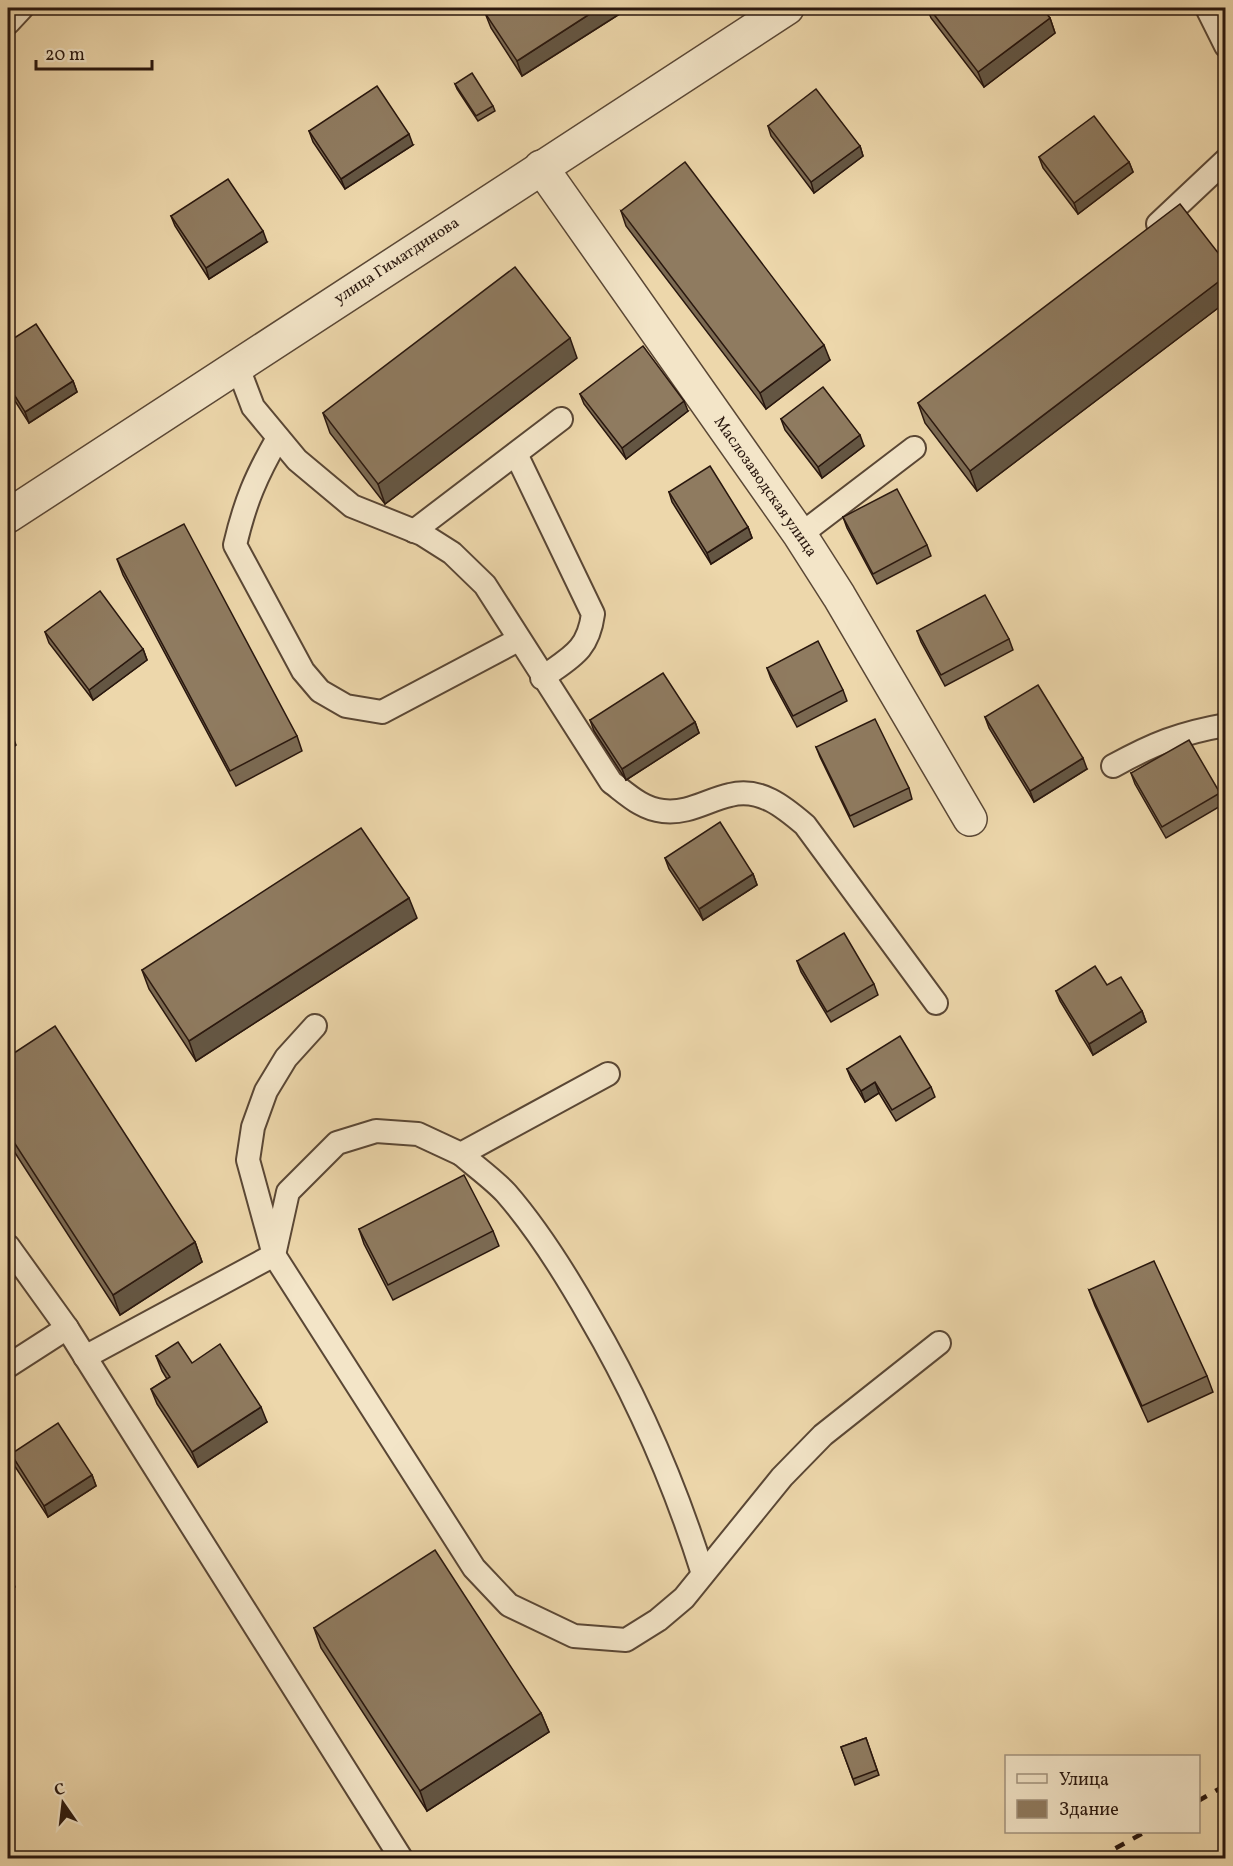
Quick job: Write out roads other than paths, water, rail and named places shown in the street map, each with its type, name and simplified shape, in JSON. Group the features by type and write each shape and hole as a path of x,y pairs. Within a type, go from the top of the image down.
{"street":[{"name":"улица Гиматдинова","path":"16,504 237,365 787,8"},
{"name":"Маслозаводская улица","path":"541,167 800,535 839,596 970,819"}],"lane":[{"path":"8,23 22,8"},
{"path":"1207,8 1226,46"},
{"path":"1136,241 1168,217 1226,160"},
{"path":"237,365 253,407 297,460 352,506 414,531 452,554 485,585 542,678 611,782 642,805 663,811 694,809 732,794 758,795 780,804 805,825 936,1003"},
{"path":"414,531 561,420"},
{"path":"278,438 255,476 244,506 235,545 303,671 321,691 346,706 382,712 518,640"},
{"path":"800,535 914,448"},
{"path":"516,454 593,614 590,633 580,650 542,678"},
{"path":"1113,766 1155,743 1191,731 1226,725"},
{"path":"315,1026 286,1058 266,1090 253,1127 248,1160 274,1255 474,1568 509,1605 574,1636 626,1640 658,1620 684,1598 782,1477 823,1435 939,1343"},
{"path":"461,1154 608,1074"},
{"path":"85,1357 274,1255 288,1192 337,1143 376,1131 418,1134 461,1154 504,1191 552,1252 646,1420 687,1521 703,1574"},
{"path":"8,1246 67,1328 400,1858"},
{"path":"8,1366 67,1328"}],"railway":[{"path":"1200,1800 1226,1785"},
{"path":"1098,1858 1143,1833"}]}
